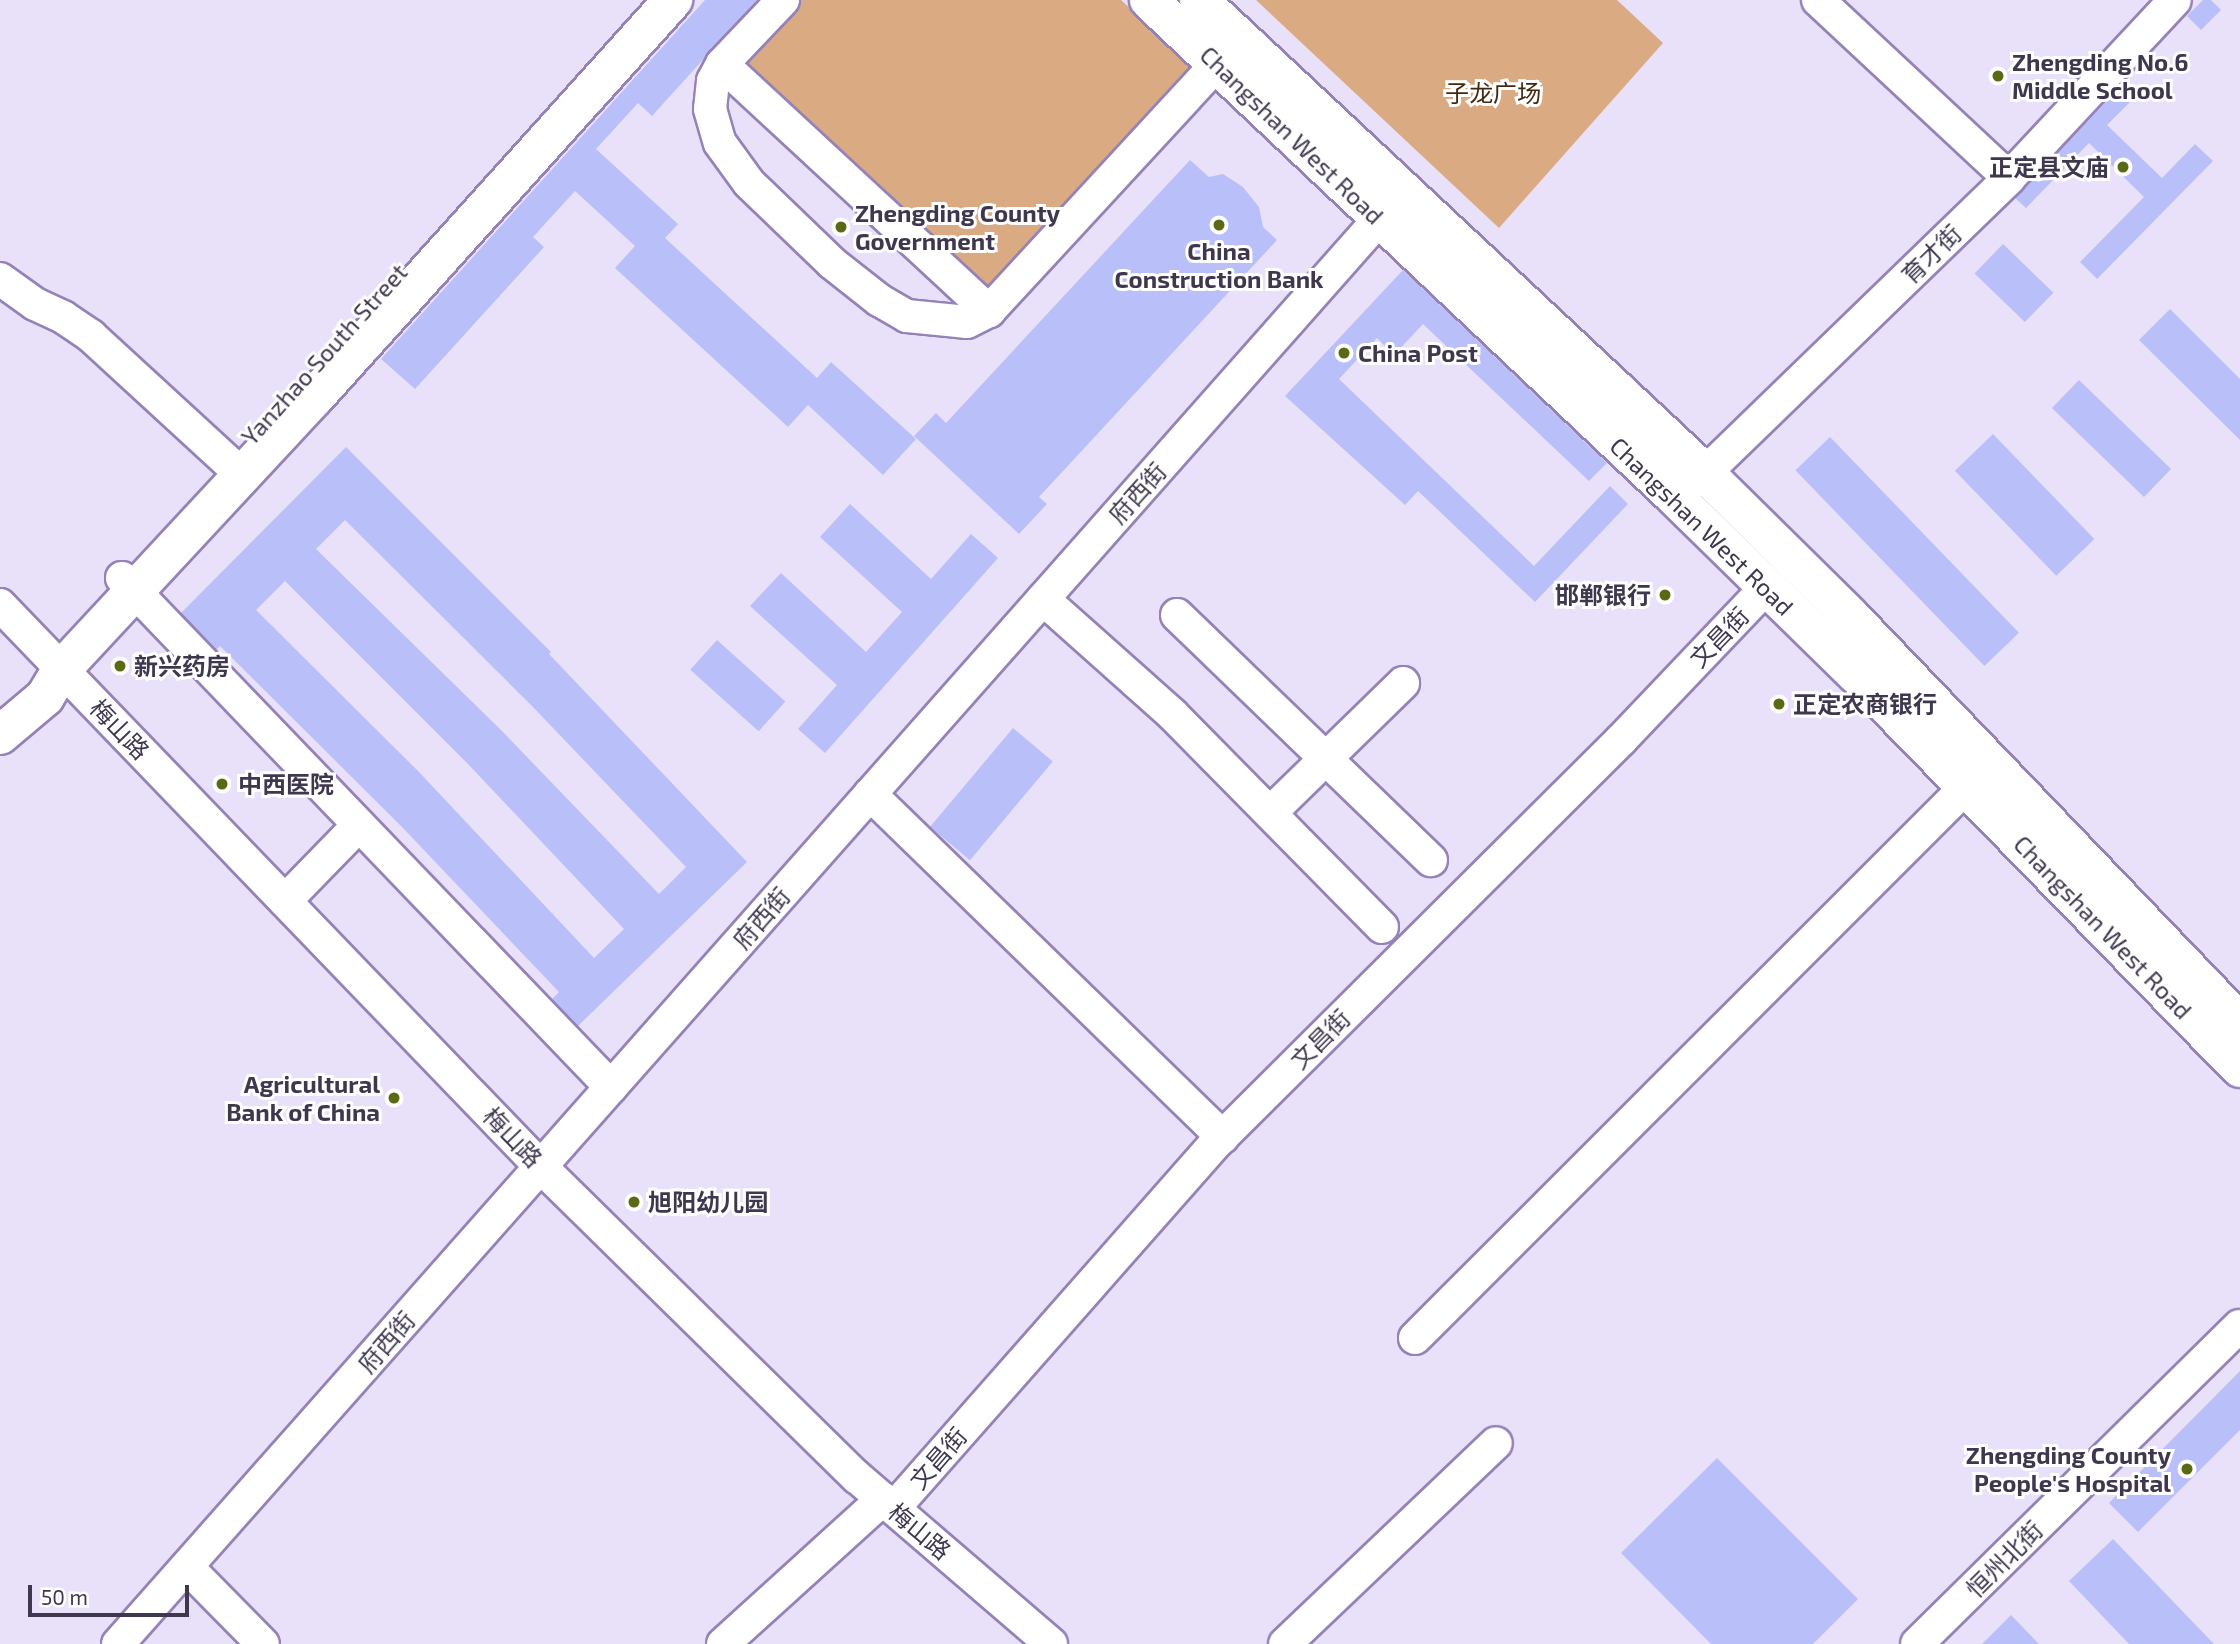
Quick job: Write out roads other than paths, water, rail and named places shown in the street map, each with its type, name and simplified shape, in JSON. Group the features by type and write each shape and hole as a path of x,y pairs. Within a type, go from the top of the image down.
{"main road":[{"name":"Yanzhao South Street","path":"0,702 56,663 128,585 227,461 643,0"},
{"path":"128,585 673,0"},
{"name":"Changshan West Road","path":"1149,0 1218,63 1388,229 1674,496 1856,674 2240,1068"},
{"name":"Changshan West Road","path":"1199,0 1705,473 1848,614 2240,1023"},
{"path":"0,735 45,697 56,663"}],"street":[{"path":"783,0 722,64 712,81 710,109 720,143 749,183 832,263 879,300 907,316 967,322 989,311 1218,63"},
{"path":"1818,0 2009,178"},
{"name":"育才街","path":"1674,496 1705,473 2009,178 2175,0"},
{"path":"722,64 989,311"},
{"name":"府西街","path":"547,1173 611,1087 878,801 1049,604 1413,199"},
{"path":"0,279 35,304 63,317 91,336 227,461"},
{"path":"128,585 611,1087"},
{"name":"文昌街","path":"723,1644 888,1504 1223,1137 1621,740 1766,588"},
{"path":"1049,604 1172,714 1382,927"},
{"name":"梅山路","path":"0,605 547,1173 888,1504 1051,1644"},
{"path":"1177,615 1431,860"},
{"path":"1270,813 1403,683"},
{"path":"1415,1338 1966,787"},
{"path":"118,1644 194,1574 878,801 1223,1137"},
{"path":"285,901 359,825"},
{"name":"恒州北街","path":"1917,1644 2240,1326"},
{"path":"1285,1644 1496,1443"},
{"path":"145,1644 194,1574"},
{"path":"194,1574 263,1644"}],"place":[{"name":"Zhengding No.6 Middle School","path":"1998,76"},
{"name":"正定县文庙","path":"2123,167"},
{"name":"China Construction Bank","path":"1219,225"},
{"name":"Zhengding County Government","path":"841,227"},
{"name":"China Post","path":"1344,353"},
{"name":"邯郸银行","path":"1665,595"},
{"name":"新兴药房","path":"120,666"},
{"name":"正定农商银行","path":"1779,704"},
{"name":"中西医院","path":"222,784"},
{"name":"Agricultural Bank of China","path":"394,1098"},
{"name":"旭阳幼儿园","path":"634,1202"},
{"name":"Zhengding County People's Hospital","path":"2187,1469"}],"park label":[{"name":"子龙广场","path":"1493,93"}]}
